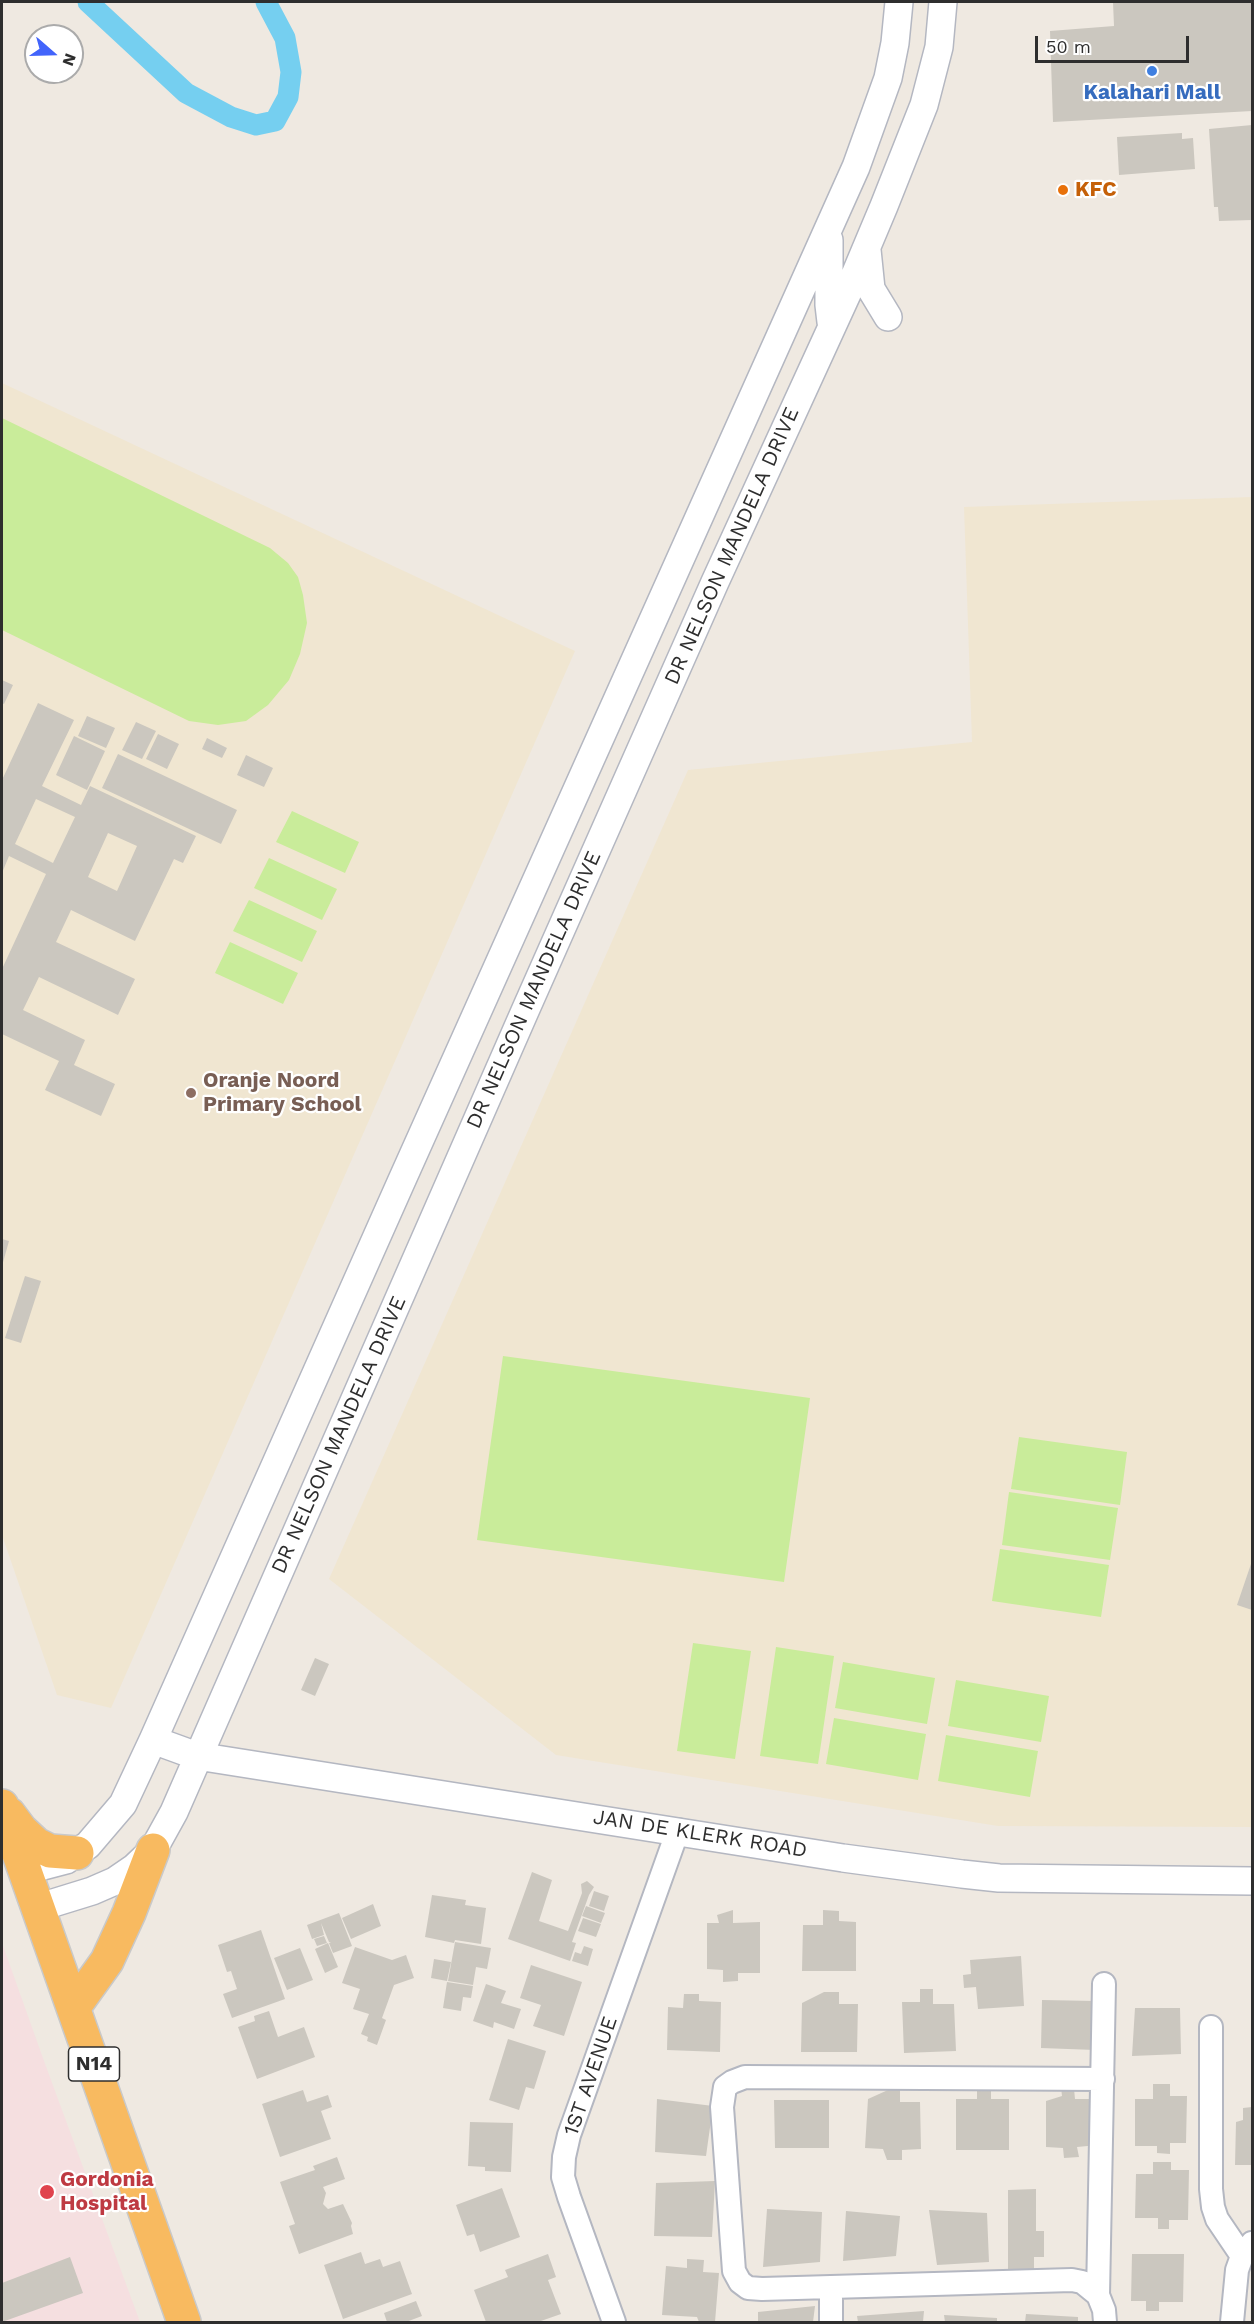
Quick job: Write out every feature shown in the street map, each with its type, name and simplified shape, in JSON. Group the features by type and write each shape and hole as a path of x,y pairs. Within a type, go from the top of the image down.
{"highway":[{"path":"2,1804 21,1830 36,1844 50,1851 77,1853"},
{"name":"N14","path":"2,1804 184,2322"},
{"path":"74,2007 107,1961 129,1913 153,1850"}],"street":[{"name":"DR NELSON MANDELA DRIVE","path":"24,1871 66,1860 88,1845 123,1804 153,1740 856,167 888,78 895,43 899,2"},
{"name":"DR NELSON MANDELA DRIVE","path":"37,1908 92,1891 134,1868 153,1850 174,1812 836,308 867,246 924,105 939,47 944,2"},
{"path":"771,355 836,308 830,227"},
{"path":"867,246 872,289 888,317"},
{"name":"JAN DE KLERK ROAD","path":"153,1740 197,1756 678,1830 843,1858 999,1878 1252,1881"},
{"name":"1ST AVENUE","path":"614,2322 569,2198 563,2177 564,2157 569,2135 678,1830"},
{"path":"1104,1984 1098,2295 1104,2310 1105,2322"},
{"path":"1211,2027 1213,2207 1217,2219 1247,2250 1234,2283 1232,2322"},
{"path":"1098,2295 1082,2282 1072,2280 748,2288 740,2282 735,2271 722,2107 726,2087 745,2077 1103,2079"},
{"path":"831,2287 831,2322"}],"shaded area":[{"name":"Oranje Noord Primary School","path":"2,383 575,651 111,1708 57,1695 2,1535"},
{"path":"1252,497 1252,1827 998,1826 556,1755 329,1579 688,770 972,742 964,507"},
{"name":"Gordonia Hospital","path":"2,1943 44,2061 140,2322 2,2322"}],"green space":[{"path":"2,418 270,548 288,563 298,577 307,623 300,654 289,680 268,705 246,721 218,725 189,721 2,630"},
{"path":"292,811 359,842 345,873 276,842"},
{"path":"269,858 337,889 322,920 254,888"},
{"path":"249,900 317,931 302,962 233,931"},
{"path":"230,942 298,973 283,1004 215,973"},
{"path":"503,1356 810,1398 784,1582 477,1540"},
{"path":"1019,1437 1127,1452 1120,1505 1011,1489"},
{"path":"1009,1492 1118,1508 1110,1560 1002,1545"},
{"path":"1000,1549 1109,1565 1101,1617 992,1601"},
{"path":"693,1643 751,1651 735,1759 677,1751"},
{"path":"776,1647 834,1656 818,1764 760,1756"},
{"path":"843,1662 935,1678 927,1724 835,1708"},
{"path":"956,1680 1049,1696 1041,1742 948,1726"},
{"path":"834,1718 926,1734 918,1780 826,1764"},
{"path":"946,1735 1038,1751 1030,1797 938,1781"}],"building":[{"name":"Kalahari Mall","path":"1113,2 1252,2 1252,111 1053,122 1050,31 1114,26"},
{"name":"Kalahari Mall","path":"1252,125 1252,220 1219,221 1218,207 1214,207 1209,129"},
{"path":"1182,133 1182,139 1193,138 1195,169 1119,175 1117,137"},
{"path":"2,680 13,685 4,704 2,703"},
{"path":"38,703 74,720 42,786 81,805 90,786 196,836 183,863 174,859 135,941 71,910 56,942 135,979 118,1015 39,977 23,1010 85,1040 74,1065 115,1084 101,1116 45,1090 59,1061 2,1034 2,969 46,874 9,856 2,873 2,780","holes":["36,799 75,817 53,863 15,844","108,833 137,846 117,891 88,877"]},
{"path":"87,716 115,728 106,748 78,736"},
{"path":"136,722 156,731 142,759 122,750"},
{"path":"158,734 179,744 167,769 146,759"},
{"path":"74,736 105,751 87,790 56,775"},
{"path":"207,738 227,748 222,758 202,749"},
{"path":"118,754 237,810 221,844 102,788"},
{"path":"246,755 273,768 264,787 237,775"},
{"path":"2,1239 9,1241 2,1266"},
{"path":"25,1276 41,1281 21,1343 5,1338"},
{"path":"1252,1561 1252,1610 1237,1605"},
{"path":"315,1658 329,1664 315,1696 301,1690"},
{"path":"532,1872 552,1880 539,1921 568,1931 582,1893 581,1884 587,1881 594,1887 572,1942 576,1943 570,1961 508,1939"},
{"path":"594,1891 609,1896 604,1911 589,1906"},
{"path":"432,1895 466,1900 465,1905 486,1908 481,1944 455,1940 454,1943 425,1937"},
{"path":"373,1904 381,1926 351,1939 342,1918"},
{"path":"586,1906 605,1913 601,1923 582,1916"},
{"path":"733,1910 733,1923 760,1922 760,1973 738,1973 738,1981 723,1982 723,1970 707,1969 707,1923 719,1923 717,1915"},
{"path":"823,1910 839,1911 839,1921 856,1922 856,1971 802,1971 803,1925 823,1925"},
{"path":"339,1913 352,1946 333,1953 329,1943 331,1942 321,1923 324,1935 312,1939 307,1925"},
{"path":"583,1918 601,1924 596,1937 578,1931"},
{"path":"261,1930 285,1999 232,2018 223,1994 237,1989 231,1971 227,1972 218,1945"},
{"path":"324,1936 327,1943 317,1946 314,1939"},
{"path":"455,1942 491,1948 487,1969 476,1967 473,1985 448,1981"},
{"path":"328,1943 338,1967 325,1973 315,1949"},
{"path":"584,1946 593,1949 588,1966 572,1961 575,1952 581,1954"},
{"path":"355,1947 392,1960 406,1955 414,1978 394,1985 382,2018 386,2020 377,2045 367,2041 368,2037 361,2034 369,2014 353,2009 360,1989 342,1983"},
{"path":"300,1948 313,1980 287,1990 274,1958"},
{"path":"1021,1956 1024,2006 978,2009 976,1987 964,1988 963,1975 971,1974 970,1960"},
{"path":"434,1959 451,1962 447,1981 431,1978"},
{"path":"531,1965 582,1982 564,2036 533,2026 541,2005 520,1998"},
{"path":"447,1982 473,1986 471,1998 463,1997 461,2011 443,2008"},
{"path":"486,1984 506,1991 501,2003 521,2009 514,2029 494,2022 493,2028 473,2021"},
{"path":"920,1989 933,1989 933,2004 954,2004 956,2051 904,2053 902,2002 920,2002"},
{"path":"824,1992 839,1992 839,2004 858,2004 857,2052 801,2052 802,2003"},
{"path":"684,1994 699,1994 699,2001 721,2002 720,2052 667,2050 668,2007 683,2008"},
{"path":"1042,2000 1096,2001 1095,2050 1041,2048"},
{"path":"1135,2008 1180,2008 1181,2054 1132,2056"},
{"path":"269,2011 278,2037 304,2027 315,2057 257,2079 238,2027 255,2021 254,2016"},
{"path":"508,2039 546,2051 534,2089 526,2087 519,2110 489,2100"},
{"path":"1153,2084 1170,2084 1170,2096 1187,2096 1186,2143 1170,2143 1170,2154 1157,2153 1157,2146 1135,2146 1135,2099 1153,2099"},
{"path":"1061,2087 1074,2089 1075,2099 1098,2099 1098,2145 1077,2147 1079,2157 1064,2158 1063,2148 1046,2147 1046,2101 1062,2096"},
{"path":"977,2089 991,2089 991,2099 1009,2099 1009,2150 956,2150 956,2099 977,2099"},
{"path":"303,2090 307,2102 328,2095 332,2107 321,2111 331,2139 280,2157 262,2104"},
{"path":"888,2090 900,2090 900,2102 920,2102 921,2149 902,2150 902,2160 887,2160 883,2149 865,2148 868,2099"},
{"path":"657,2099 713,2106 706,2156 655,2152"},
{"path":"774,2100 829,2100 829,2148 775,2148"},
{"path":"1252,2107 1252,2165 1235,2165 1236,2122 1243,2120 1243,2108"},
{"path":"470,2122 513,2123 511,2172 485,2171 485,2167 468,2166"},
{"path":"337,2157 345,2179 323,2187 326,2193 323,2204 328,2209 343,2204 352,2223 353,2234 299,2254 289,2226 295,2224 280,2182 315,2170 313,2166"},
{"path":"1153,2162 1171,2162 1171,2170 1189,2170 1188,2220 1169,2220 1169,2229 1158,2229 1158,2218 1135,2218 1136,2174 1153,2174"},
{"path":"715,2181 712,2237 654,2236 656,2183"},
{"path":"502,2188 520,2237 480,2252 474,2234 467,2236 456,2205"},
{"path":"1036,2189 1036,2231 1044,2231 1044,2257 1034,2257 1034,2270 1008,2270 1008,2190"},
{"path":"767,2209 822,2212 820,2262 763,2267"},
{"path":"929,2210 987,2213 989,2262 937,2265"},
{"path":"846,2211 900,2216 896,2256 843,2261"},
{"path":"361,2252 365,2264 380,2259 383,2267 400,2261 412,2294 343,2319 324,2265"},
{"path":"548,2254 556,2277 548,2280 561,2314 538,2322 486,2322 474,2290 508,2277 505,2270"},
{"path":"1132,2254 1184,2254 1183,2302 1159,2302 1159,2311 1146,2311 1146,2301 1131,2301"},
{"path":"70,2257 83,2293 2,2322 2,2283"},
{"path":"687,2259 704,2260 703,2272 719,2273 715,2322 699,2322 697,2317 662,2315 666,2266 687,2268"},
{"path":"416,2301 422,2316 406,2322 387,2322 384,2313"},
{"path":"815,2306 813,2322 758,2322 758,2312"},
{"path":"924,2311 923,2322 858,2322 857,2316"},
{"path":"1026,2314 1078,2317 1078,2322 1025,2322"},
{"path":"944,2315 997,2318 997,2322 945,2322"}],"waterway":[{"path":"88,2 186,93 231,117 256,125 275,121 288,97 291,72 285,38 266,2"}],"place":[{"name":"Kalahari Mall","path":"1152,71"},
{"name":"KFC","path":"1063,190"},
{"name":"Oranje Noord Primary School","path":"191,1093"},
{"name":"Gordonia Hospital","path":"47,2192"}]}
